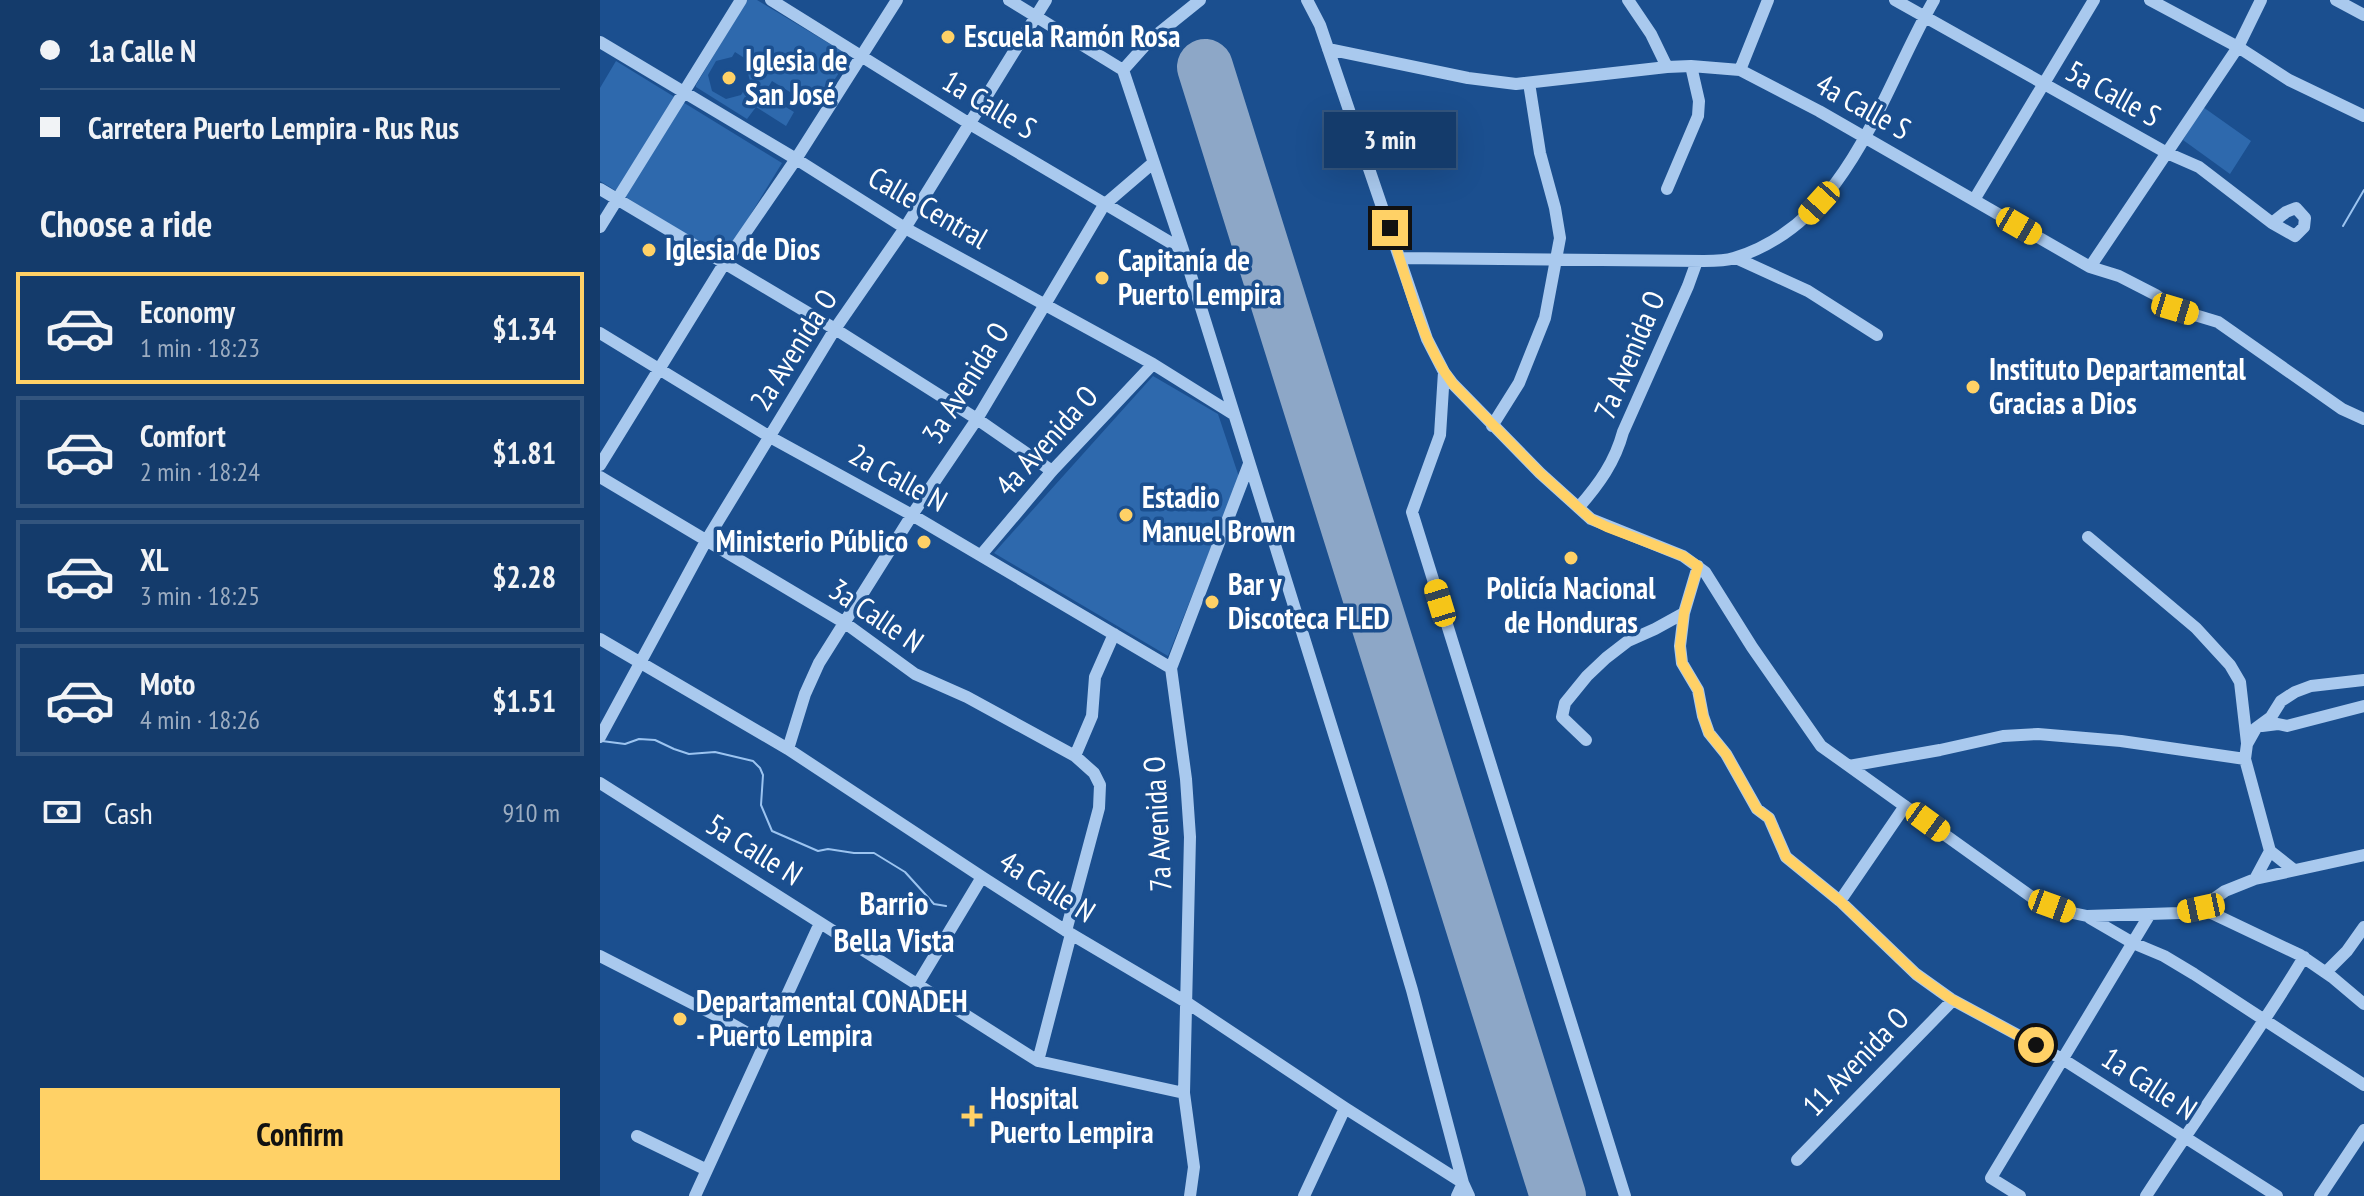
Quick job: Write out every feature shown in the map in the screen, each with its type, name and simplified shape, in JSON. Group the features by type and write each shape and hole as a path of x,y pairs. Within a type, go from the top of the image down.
{"street":[{"path":"600,227 741,0"},
{"name":"1a Calle S","path":"771,0 970,124 1183,250"},
{"path":"600,465 724,264 796,159 897,0"},
{"path":"1009,0 1123,70 1183,250 1390,915 1469,1196"},
{"name":"2a Avenida O","path":"600,737 706,541 835,329 905,228 1046,0"},
{"path":"1123,70 1149,41 1200,0"},
{"path":"1307,0 1316,14 1427,339 1444,372 1492,426 1591,519 1683,556 1705,572 1752,647 1821,746 2036,900 2087,916 2180,913 2201,908 2225,891 2255,879 2364,855"},
{"path":"1628,0 1651,34 1667,67"},
{"path":"1740,70 1768,0"},
{"name":"5a Calle S","path":"1895,0 2167,153 2199,167 2272,223"},
{"path":"1400,258 1697,261 1736,258 1778,238 1804,219 1839,178 1866,138 1934,0"},
{"path":"1974,200 2094,0"},
{"path":"2150,0 2238,47 2289,80 2363,113"},
{"path":"2090,267 2238,47 2261,0"},
{"path":"2336,0 2364,15"},
{"name":"Calle Central","path":"600,42 905,228 1153,364 1233,414"},
{"name":"4a Calle S","path":"1328,49 1468,78 1529,83 1667,67 1740,70 1819,111 2090,267 2119,276 2156,295 2175,309 2218,322 2342,409 2364,419"},
{"path":"1667,189 1698,116 1699,101 1691,66"},
{"path":"1492,426 1519,383 1545,318 1560,238 1540,153 1529,83"},
{"name":"3a Avenida O","path":"788,749 805,694 833,640 977,419 1104,205 1153,163"},
{"path":"600,189 835,329 977,419 1052,471"},
{"path":"1736,258 1808,291 1877,335"},
{"name":"7a Avenida O","path":"1579,507 1601,482 1618,451 1623,432 1697,261"},
{"name":"2a Calle N","path":"600,333 770,437 912,515 1171,668"},
{"name":"4a Avenida O","path":"981,555 1052,471 1153,364"},
{"path":"1444,372 1440,435 1412,512 1625,1196"},
{"name":"7a Avenida O","path":"1190,1196 1194,1167 1184,1093 1190,837 1186,779 1171,668 1249,464"},
{"name":"3a Calle N","path":"600,477 845,623 915,674 967,697 1075,756 1094,773 1100,785 1099,808 1068,932"},
{"path":"2088,537 2196,628 2230,665 2240,682 2247,744 2245,759 2270,851 2294,870"},
{"name":"1a Calle N","path":"1698,566 1684,613 1680,646 1682,663 1698,690 1709,733 1726,754 1757,809 1769,818 1786,857 1840,901 1916,974 1953,1000 2064,1060 2277,1196"},
{"path":"1586,740 1562,717 1565,703 1587,676 1628,641 1684,613"},
{"path":"1075,756 1092,716 1095,677 1114,634"},
{"name":"4a Calle N","path":"600,639 788,749 982,877 1186,1002 1463,1183"},
{"path":"2247,744 2281,701 2295,692 2311,686 2364,680"},
{"path":"2259,727 2287,726 2364,706"},
{"path":"1849,766 2003,736 2038,734 2121,741 2245,759"},
{"name":"5a Calle N","path":"600,783 1038,1061 1184,1093"},
{"path":"1840,901 1905,806"},
{"path":"2255,879 2270,851"},
{"path":"917,985 982,877"},
{"path":"2201,908 2304,957 2364,1004"},
{"path":"2020,1196 1991,1178 2150,914"},
{"path":"2087,916 2194,974 2364,1085"},
{"path":"695,1196 820,923"},
{"path":"2326,972 2347,951 2364,927"},
{"path":"1038,1061 1068,932"},
{"path":"600,956 765,1043"},
{"path":"2146,1196 2265,1022 2304,957"},
{"name":"11 Avenida O","path":"1797,1160 1953,1000"},
{"path":"1304,1196 1345,1108"},
{"path":"2320,1196 2364,1130"},
{"path":"637,1136 707,1170"},
{"path":"1457,1196 1463,1183"}],"shaded area":[{"path":"747,0 757,0 850,56 816,108 772,81 764,94 794,112 786,126 756,107 747,119 696,85","holes":["735,52 749,61 746,66 750,81 741,95 726,99 712,91 708,75 716,61 732,57"]},
{"path":"616,61 782,163 724,258 600,181 600,88"},
{"path":"2203,107 2251,141 2230,174 2183,140"},
{"name":"Estadio Manuel Brown","path":"1153,376 1218,414 1239,477 1168,656 994,553"}],"waterway":[{"path":"2343,226 2364,190"},
{"path":"602,741 625,744 639,739 655,740 689,754 715,752 753,761 763,775 761,805 772,831 818,851 874,853 905,872 934,904 946,906"}],"runway":[{"path":"1205,67 1558,1196"}],"place":[{"name":"Escuela Ramón Rosa","path":"948,37"},
{"name":"Iglesia de San José","path":"729,78"},
{"name":"Iglesia de Dios","path":"649,250"},
{"name":"Capitanía de Puerto Lempira","path":"1102,278"},
{"name":"Instituto Departamental Gracias a Dios","path":"1973,387"},
{"name":"Estadio Manuel Brown","path":"1126,515"},
{"name":"Ministerio Público","path":"924,542"},
{"name":"Policía Nacional de Honduras","path":"1571,558"},
{"name":"Bar y Discoteca FLED","path":"1212,602"},
{"name":"Departamental CONADEH - Puerto Lempira","path":"680,1019"},
{"name":"Hospital Puerto Lempira","path":"972,1116"}],"district":[{"name":"Barrio Bella Vista","path":"894,922"}],"route":[{"path":"1390,228 1427,339 1453,384 1540,473 1591,519 1683,556 1698,566 1684,613 1680,646 1682,663 1698,690 1709,733 1726,754 1757,809 1769,818 1786,857 1840,901 1916,974 1951,999 2036,1045"}]}
